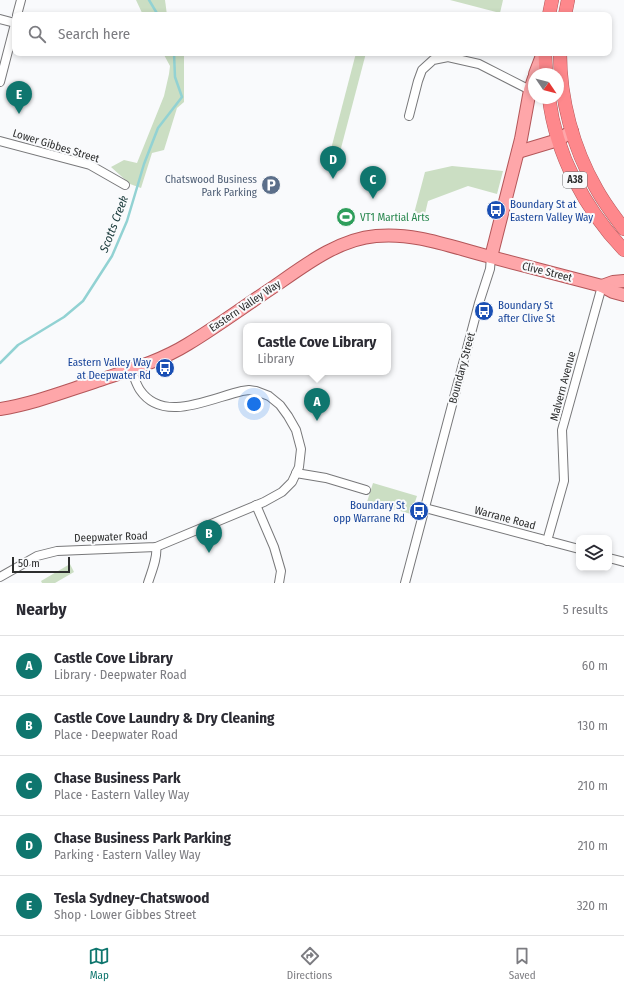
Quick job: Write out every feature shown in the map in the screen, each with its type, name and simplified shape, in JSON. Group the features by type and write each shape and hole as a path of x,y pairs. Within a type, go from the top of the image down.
{"highway":[{"path":"550,12 552,0"},
{"path":"566,12 568,0"},
{"path":"544,56 545,68"},
{"name":"A38","path":"560,56 565,99 572,131 579,152 595,187 624,229"},
{"name":"A38","path":"550,104 558,140 581,193 594,213 624,250"}],"main road":[{"path":"538,68 543,56"},
{"name":"Boundary Street","path":"491,257 522,139 528,102"},
{"path":"518,152 558,140 572,131"},
{"name":"Eastern Valley Way","path":"0,409 17,406 132,370 160,359 187,344 307,264 334,249 359,239 389,235 421,238 491,257"},
{"name":"Clive Street","path":"491,257 602,286 613,292 624,295"},
{"name":"Clive Street","path":"602,286 613,282 624,281"}],"street":[{"path":"18,12 21,0"},
{"path":"0,19 12,23"},
{"path":"0,82 12,36"},
{"path":"409,116 422,70 432,60 448,57 479,64 528,89"},
{"name":"Lower Gibbes Street","path":"0,141 90,165 125,185"},
{"name":"Boundary Street","path":"405,583 477,311 490,269 491,257"},
{"name":"Malvern Avenue","path":"547,541 564,481 562,430 602,286"},
{"name":"Deepwater Road","path":"0,576 37,556 57,551 156,547 277,495 292,482 296,473 301,449 296,430 280,405 269,396 249,390 191,405 180,407 163,406 146,396 140,389 132,370"},
{"path":"296,473 326,478 366,490"},
{"path":"256,505 274,547 281,571 279,583"},
{"name":"Warrane Road","path":"425,508 576,549"},
{"path":"148,583 156,547"},
{"path":"612,559 624,562"}],"green space":[{"path":"136,0 165,0 167,12 142,12"},
{"path":"450,0 503,0 500,12"},
{"path":"165,56 184,56 184,102 177,108 164,150 152,153 141,188 130,184 111,167 124,160 137,163 164,96 170,66"},
{"path":"355,56 365,56 340,152 331,149"},
{"path":"452,166 503,171 497,194 468,186 428,201 423,222 412,221 425,172"},
{"path":"373,483 417,496 411,514 367,502"},
{"path":"70,564 74,572 55,583 42,583 41,581"}],"waterway":[{"name":"Scotts Creek","path":"149,0 156,12"},
{"name":"Scotts Creek","path":"0,363 18,345 64,317 83,301 112,256 127,221 144,164 158,128 182,97 175,77 174,56"}],"place":[{"name":"Tesla Sydney-Chatswood","path":"19,114"},
{"name":"Chase Business Park Parking","path":"333,179"},
{"name":"Chatswood Business Park Parking","path":"271,185"},
{"name":"Chase Business Park","path":"373,199"},
{"name":"Boundary St at Eastern Valley Way","path":"496,210"},
{"name":"VT1 Martial Arts","path":"346,217"},
{"name":"Boundary St after Clive St","path":"484,311"},
{"name":"Eastern Valley Way at Deepwater Rd","path":"165,368"},
{"name":"Castle Cove Library","path":"317,421"},
{"name":"Boundary St opp Warrane Rd","path":"419,511"},
{"name":"Castle Cove Laundry & Dry Cleaning","path":"209,553"}]}
